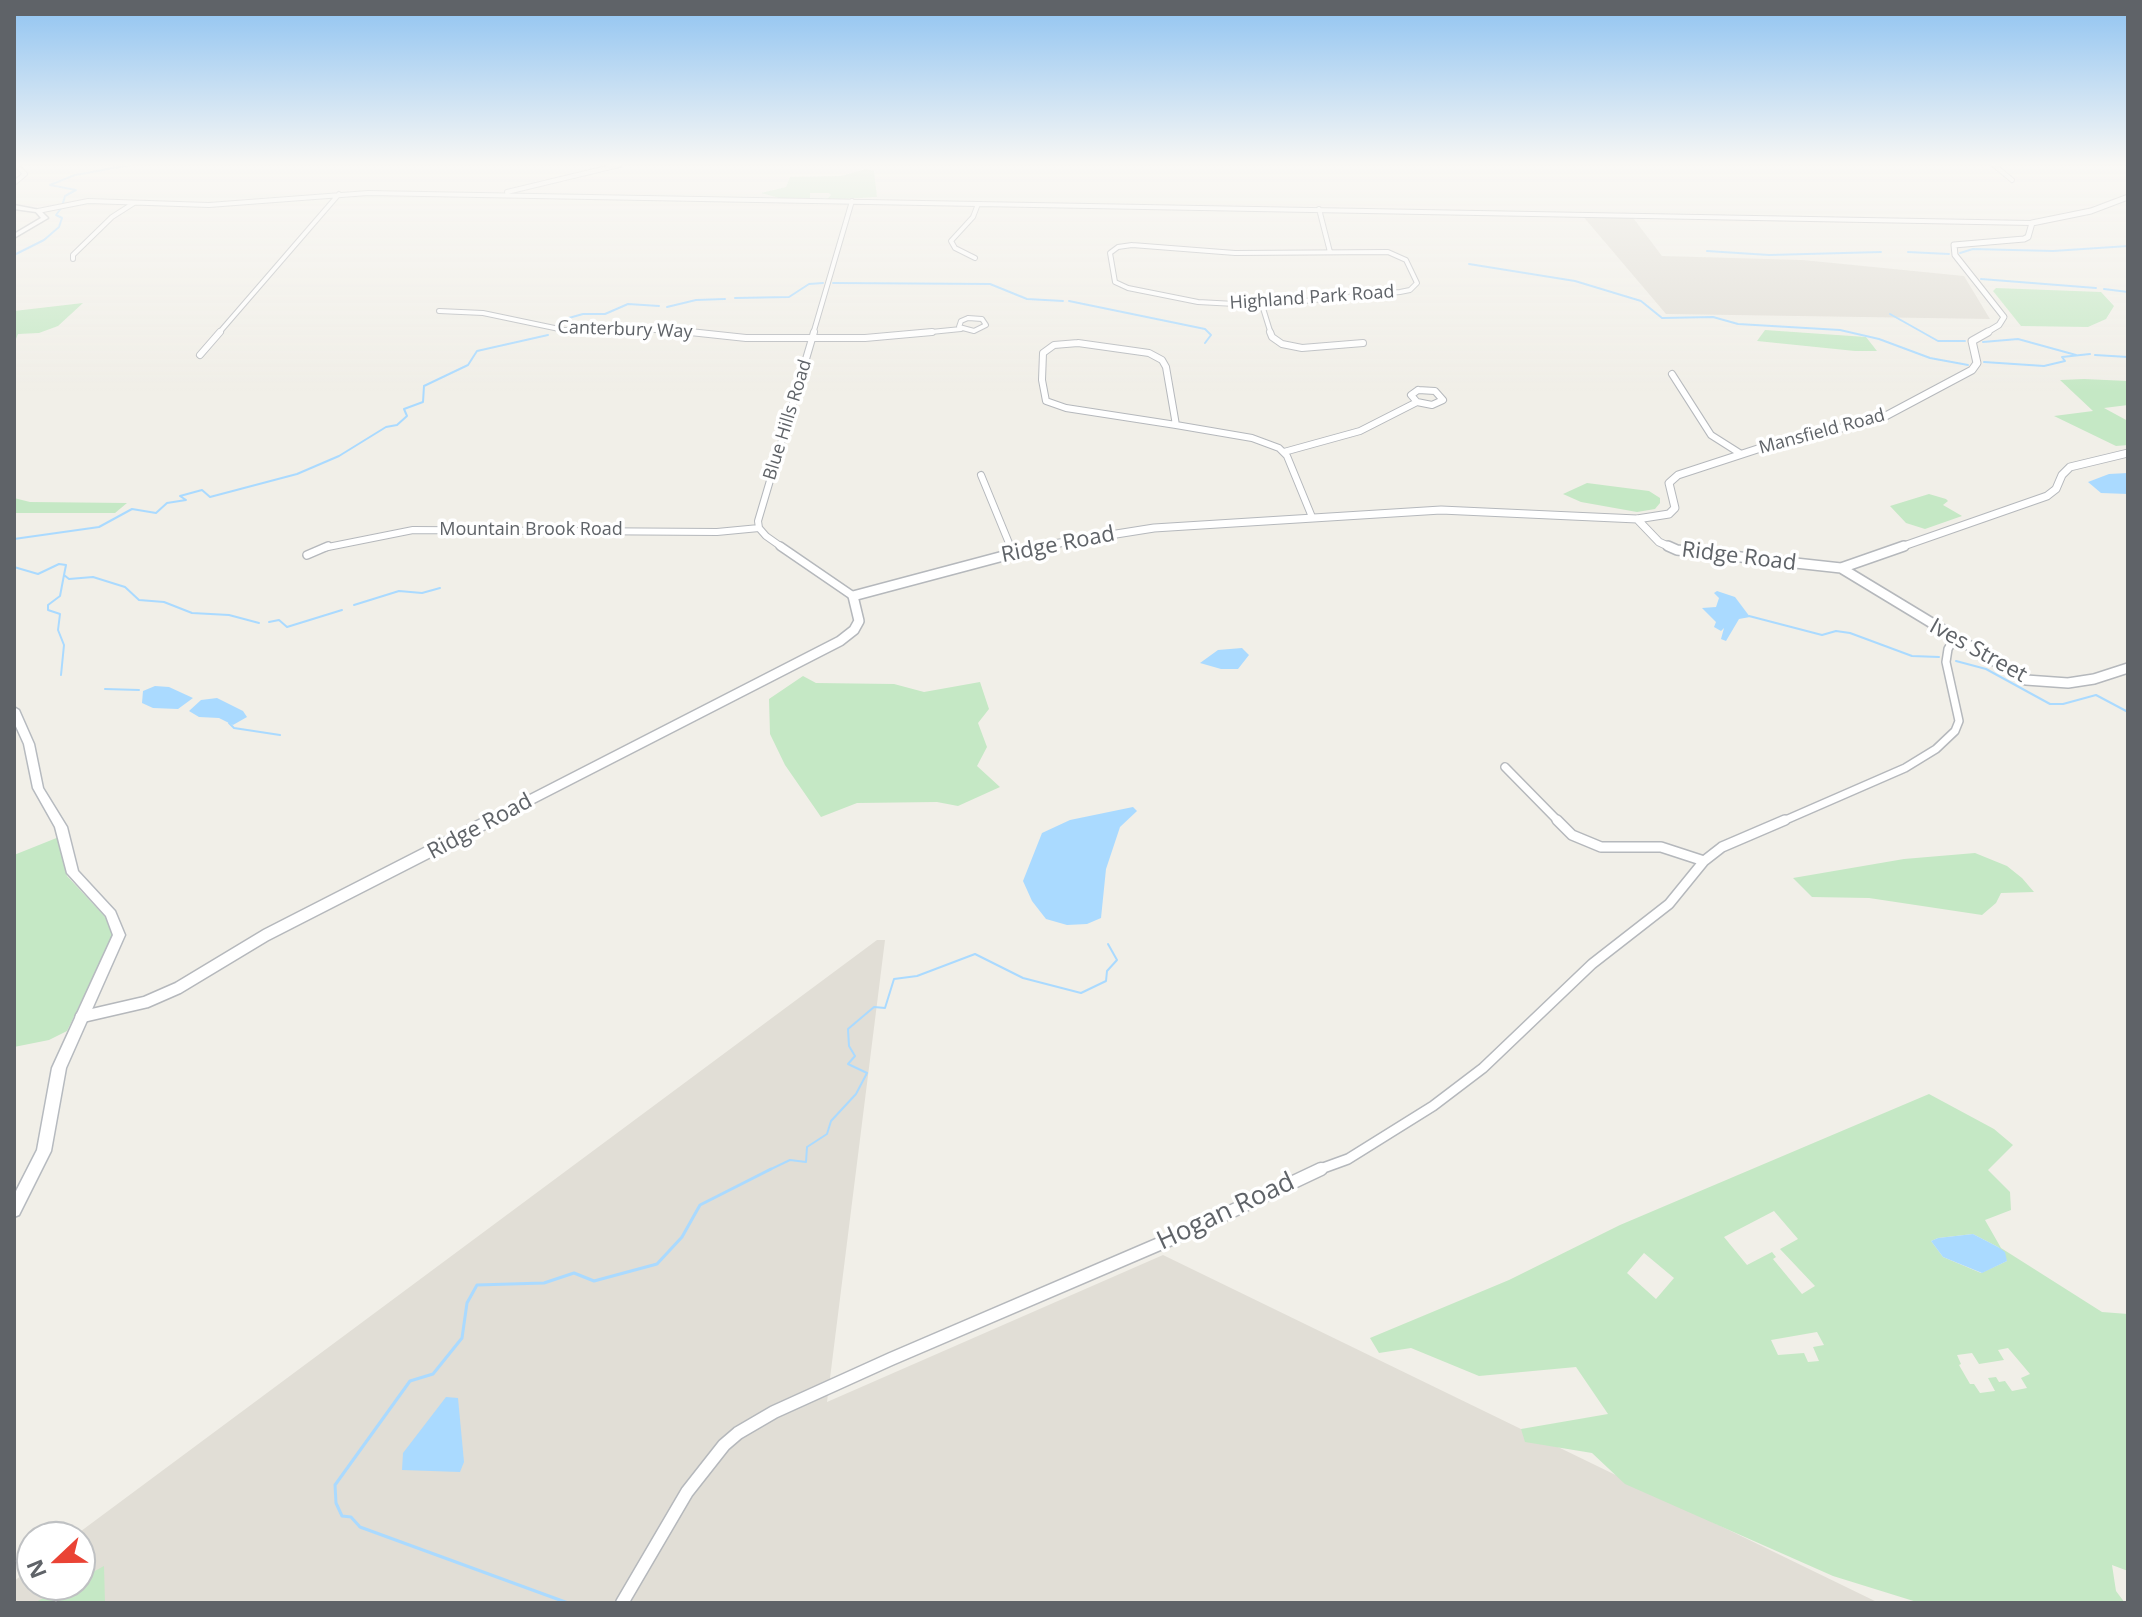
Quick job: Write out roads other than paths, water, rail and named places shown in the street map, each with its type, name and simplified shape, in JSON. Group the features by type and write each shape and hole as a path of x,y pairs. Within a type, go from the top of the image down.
{"main road":[{"path":"14,710 29,744 38,788 61,827 73,873 111,914 119,930 116,948 81,1017 55,1083 44,1151 14,1210"}],"street":[{"path":"73,259 73,255 88,240"},
{"path":"200,355 299,240"},
{"name":"Blue Hills Road","path":"759,528 759,516 840,240"},
{"path":"951,240 955,248 975,258"},
{"path":"1327,240 1330,252"},
{"name":"Mansfield Road","path":"1637,519 1655,518 1672,512 1675,503 1669,486 1672,478 1741,454 1880,419 1972,370 1977,363 1972,341 2003,323 2004,317 1952,248 1961,243 2001,240"},
{"name":"Highland Park Road","path":"1132,245 1220,252 1330,252 1376,251 1395,254 1406,260 1417,284 1410,290 1400,292 1262,305 1202,303 1123,287 1113,280 1110,253 1118,247 1132,245"},
{"path":"1262,305 1272,337 1286,346 1302,348 1363,343"},
{"name":"Canterbury Way","path":"439,311 483,313 564,330 666,329 737,338 865,338 978,330 986,323 968,318 959,323 961,329"},
{"path":"1176,425 1166,367 1159,357 1073,343 1054,345 1043,353 1044,395 1050,403 1176,425 1252,438 1284,452 1360,431 1417,402 1435,404 1444,398 1435,391 1418,390 1411,395 1417,402"},
{"path":"1672,374 1711,435 1741,454"},
{"path":"1284,452 1312,517"},
{"name":"Ridge Road","path":"81,1017 146,1002 178,988 266,935 840,641 854,630 859,621 853,596 1013,552 1154,528 1450,510 1637,519 1659,542 1677,550 1841,568 2047,496 2056,489 2062,475 2070,467 2128,453"},
{"path":"981,475 1013,552"},
{"path":"759,528 853,596"},
{"name":"Mountain Brook Road","path":"307,555 340,542 418,530 717,532 759,528"},
{"name":"Ives Street","path":"1841,568 2011,673 2032,681 2056,684 2082,681 2128,668"},
{"name":"Hogan Road","path":"622,1603 687,1492 738,1433 774,1412 891,1359 1192,1230 1295,1179 1348,1159 1449,1095 1483,1068 1592,964 1669,904 1704,861 1742,837 1917,762 1955,731 1959,721 1946,655 1955,637"},
{"path":"1505,767 1572,835 1584,842 1601,847 1669,848 1704,861"}],"water":[{"path":"2128,473 2128,494 2101,493 2088,482 2109,474"},
{"path":"1717,591 1735,597 1750,617 1739,619 1726,641 1721,639 1724,628 1721,631 1714,627 1716,622 1702,608 1716,607 1719,598 1714,593"},
{"path":"1242,648 1249,655 1238,669 1221,669 1200,663 1218,650"},
{"path":"155,686 169,687 193,698 178,709 153,708 142,703 143,691"},
{"path":"217,698 243,711 247,717 233,725 219,718 199,717 189,711 201,700"},
{"path":"1133,807 1137,811 1120,827 1106,869 1101,918 1087,924 1067,925 1046,919 1032,901 1023,881 1042,833 1070,820"},
{"path":"1973,1234 2005,1252 2007,1261 1982,1273 1943,1257 1931,1241"},
{"path":"446,1397 458,1398 464,1462 460,1472 402,1470 403,1453"}],"waterway":[{"path":"14,255 43,240"},
{"path":"1960,253 1973,249 2053,251 2128,246"},
{"path":"1707,251 1769,255 1881,252"},
{"path":"1908,252 1949,254"},
{"path":"1469,264 1575,281 1641,301 1662,318 1713,317 1738,324 1840,330 1879,339 1930,358 1968,365"},
{"path":"1981,279 2096,288"},
{"path":"735,298 789,297 809,284 823,283"},
{"path":"833,283 990,284 1027,299 1063,301"},
{"path":"2104,289 2128,292"},
{"path":"667,307 696,300 725,299"},
{"path":"1069,301 1205,329 1211,335 1205,343"},
{"path":"558,321 583,314 605,314 628,304 659,306"},
{"path":"1890,314 1938,341 1965,341"},
{"path":"14,539 99,527 132,509 156,513 167,503 186,500 180,496 202,490 210,497 297,474 339,456 386,427 397,425 407,416 404,409 423,402 424,386 468,365 477,351 548,335"},
{"path":"1983,342 2018,339 2076,355"},
{"path":"1984,362 2044,366 2065,361 2062,357 2090,354"},
{"path":"2095,355 2128,357"},
{"path":"14,567 38,574 59,564 66,565 64,575"},
{"path":"61,675 64,645 58,630 60,614 48,610 48,605 60,596 64,575"},
{"path":"64,575 69,579 93,577 125,587 139,600 164,602 192,613 229,615 259,623"},
{"path":"354,605 399,591 422,593 440,588"},
{"path":"269,622 279,620 287,627 342,610"},
{"path":"1749,616 1822,635 1836,631 1850,633 1912,656 1939,657"},
{"path":"1956,661 1986,669 2050,704 2063,704 2096,695 2128,712"},
{"path":"105,689 139,690"},
{"path":"229,723 234,728 280,735"},
{"path":"768,1171 790,1160 806,1162 807,1147 827,1134 831,1121 856,1094 867,1073 848,1064 855,1056 849,1046 848,1029 874,1007 885,1008 894,979 917,976 975,954 1023,978 1081,993 1106,981 1107,971 1117,960 1108,944"},
{"path":"568,1603 360,1527 351,1517 342,1516 336,1503 335,1485 410,1381 433,1374 462,1338 467,1303 477,1285 544,1283 574,1273 594,1281 657,1264 682,1237 700,1205 768,1171"}]}
